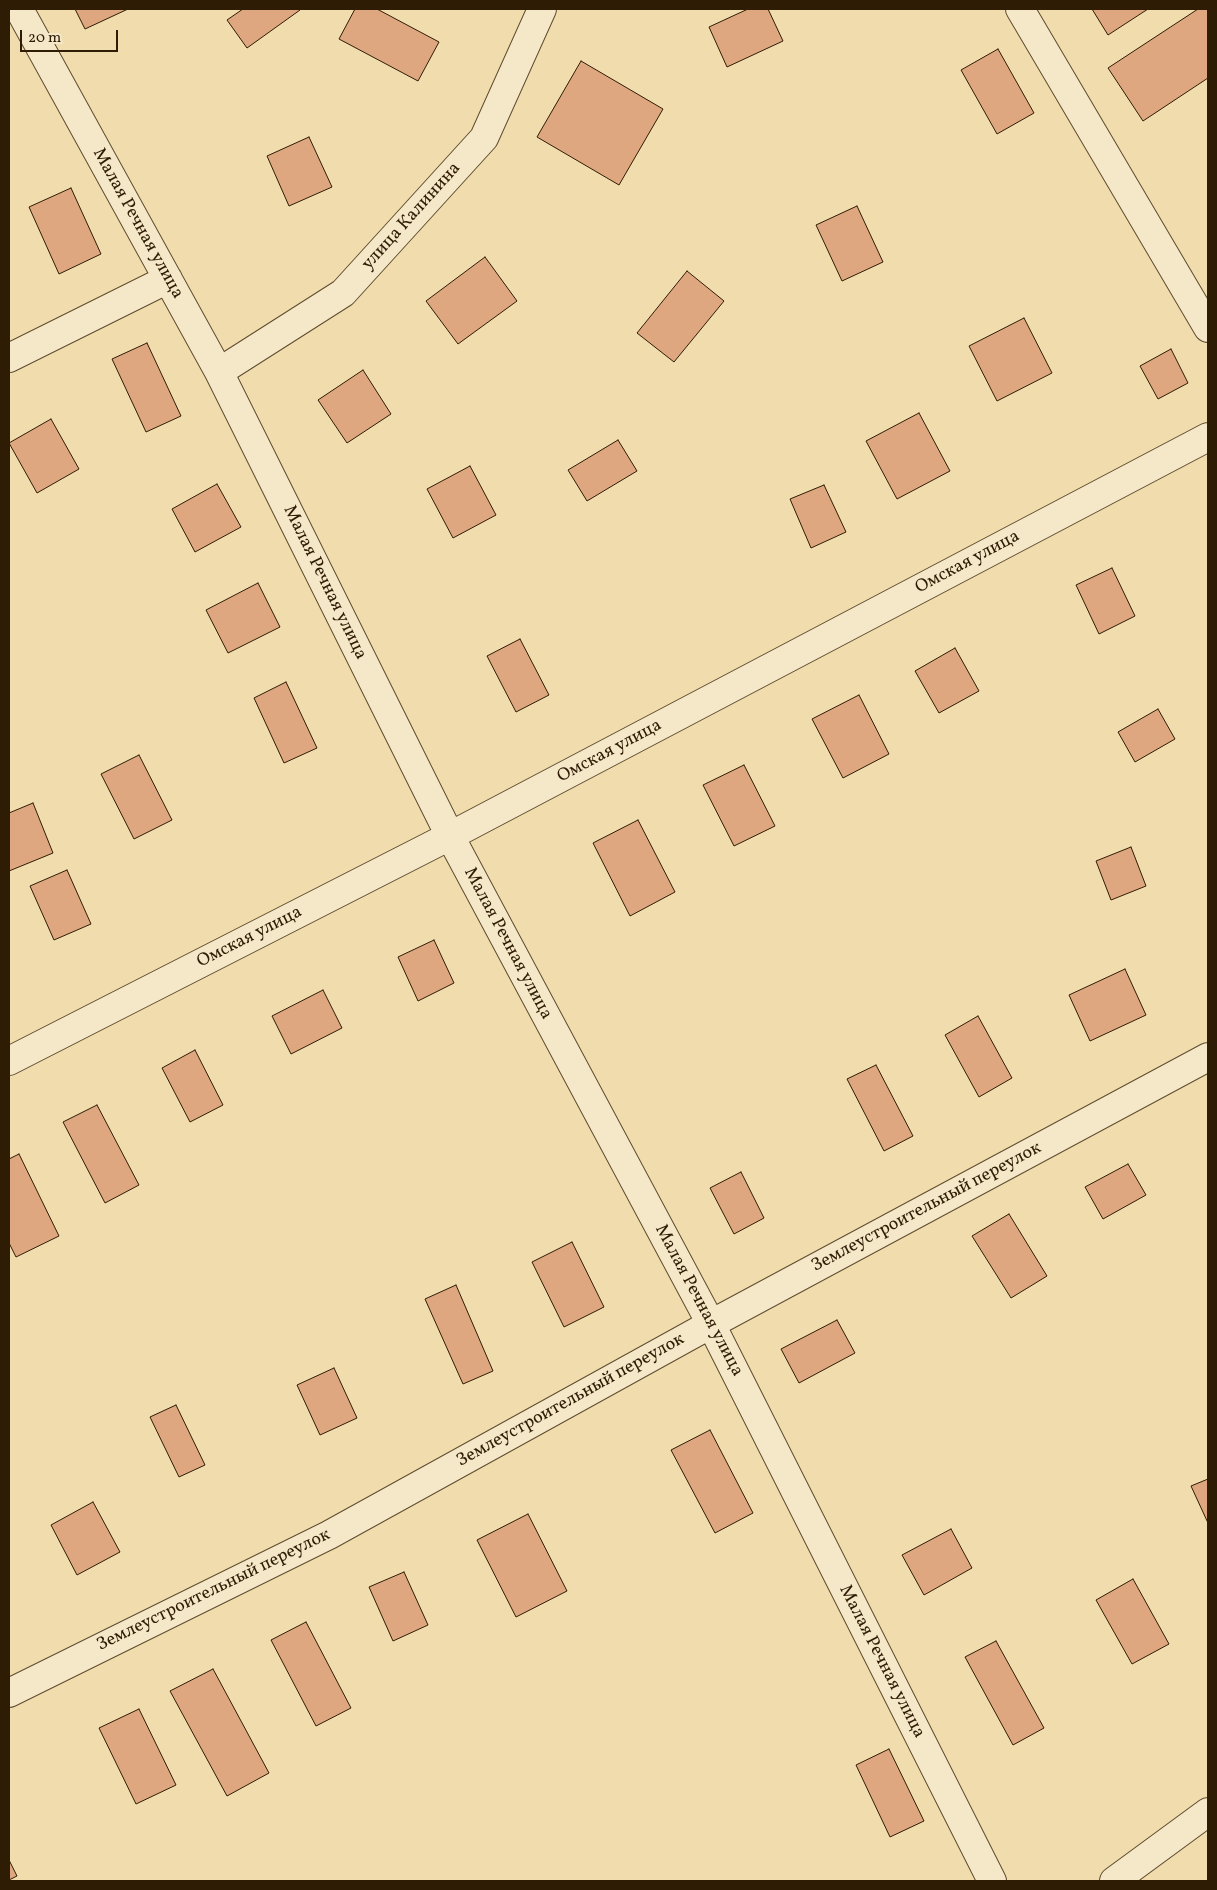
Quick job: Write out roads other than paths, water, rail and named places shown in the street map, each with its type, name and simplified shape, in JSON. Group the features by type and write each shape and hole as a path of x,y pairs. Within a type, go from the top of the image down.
{"street":[{"name":"Малая Речная улица","path":"19,9 219,372 450,836 711,1324 992,1881"},
{"name":"улица Калинина","path":"219,372 343,293 484,138 542,9"},
{"path":"1020,9 1208,328"},
{"path":"9,358 168,279"},
{"name":"Омская улица","path":"9,1061 450,836 1208,437"},
{"name":"Землеустроительный переулок","path":"9,1693 329,1535 711,1324 1208,1057"},
{"path":"1114,1881 1208,1812"}]}
